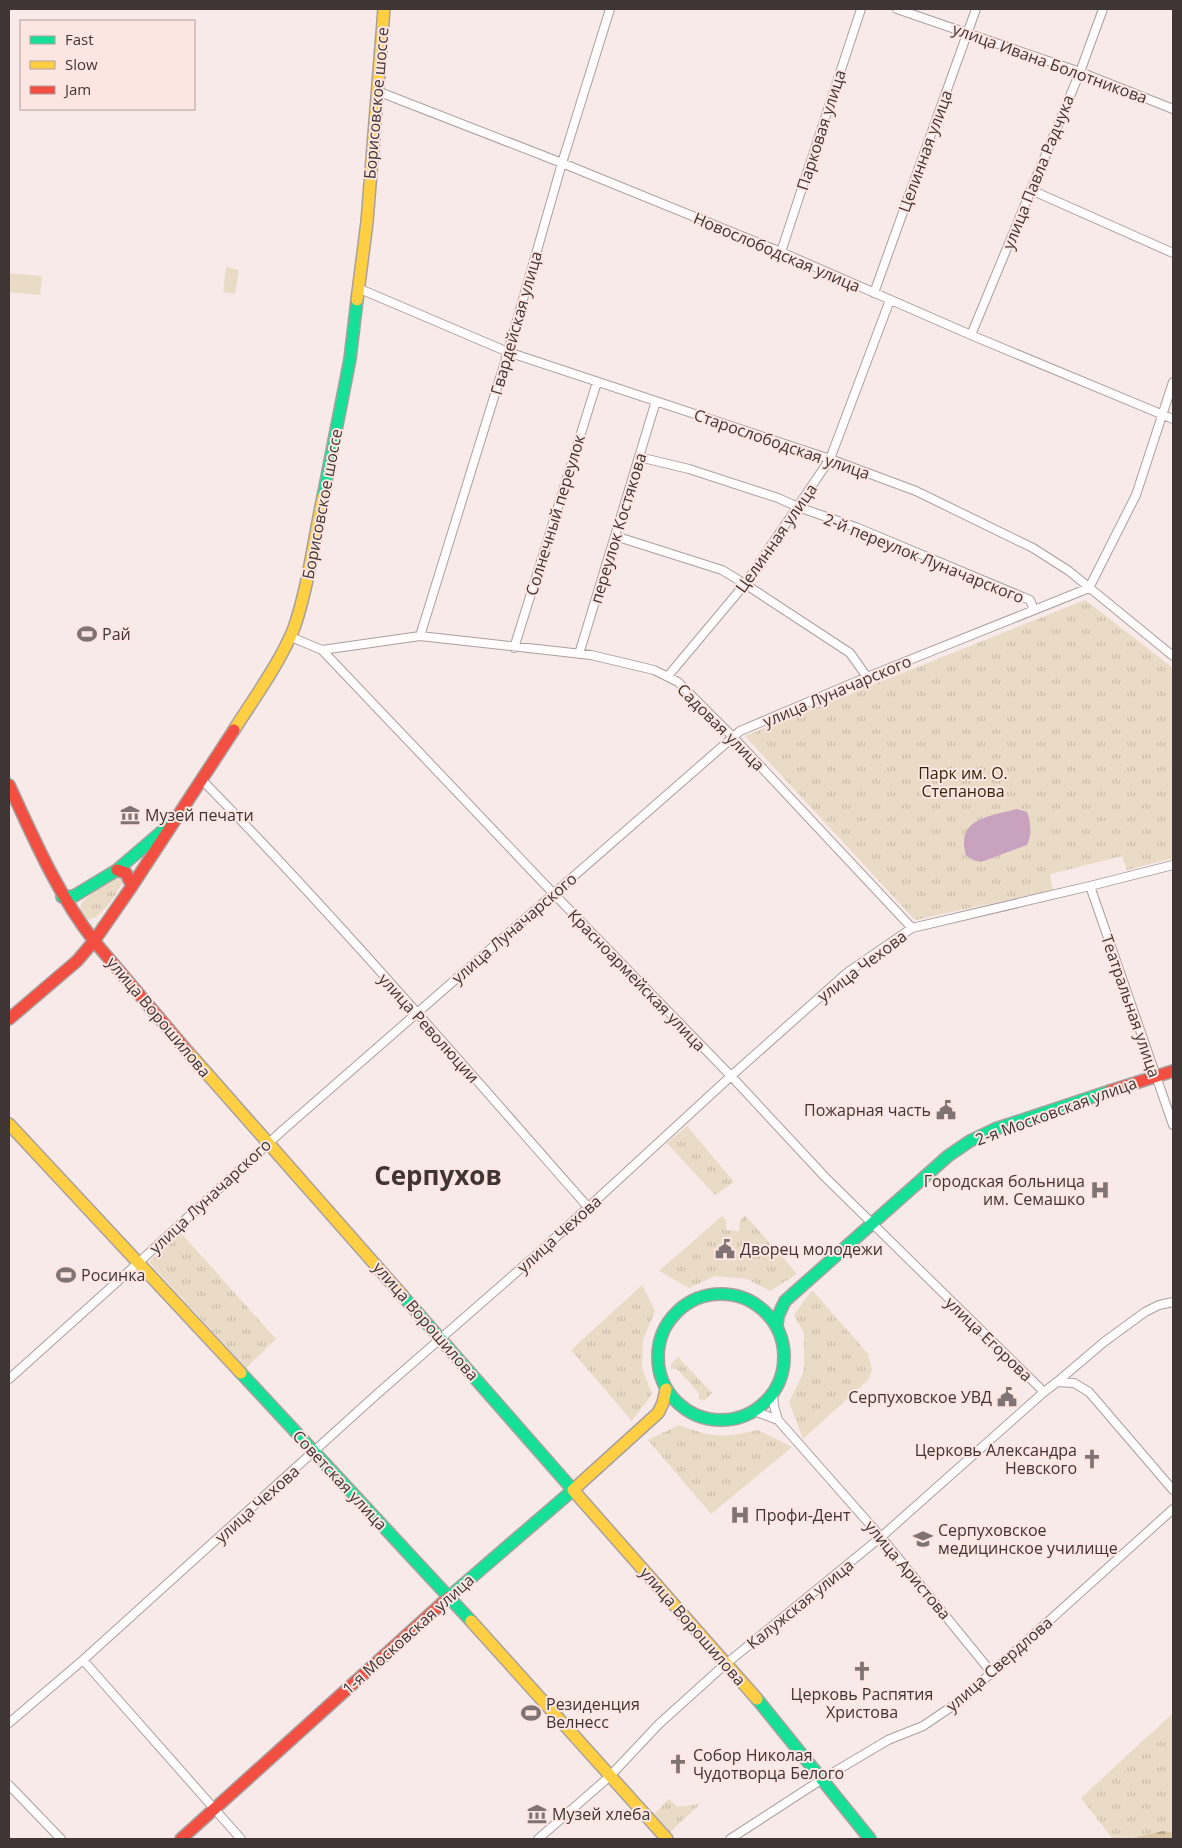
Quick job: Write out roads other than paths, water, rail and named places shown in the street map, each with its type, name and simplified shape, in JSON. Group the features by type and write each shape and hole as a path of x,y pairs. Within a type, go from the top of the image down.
{"main road":[{"name":"Борисовское шоссе","path":"9,1019 77,961 94,941 237,726 291,637 306,585 350,359 360,289 384,9"},
{"name":"улица Ворошилова","path":"9,785 62,897 77,921 198,1064 726,1664 824,1778 870,1839"},
{"path":"62,897 74,896 117,870 172,823"},
{"path":"117,870 123,870 127,873 132,886"},
{"name":"2-я Московская улица","path":"785,1301 948,1156 970,1141 995,1129 1173,1071"},
{"name":"Советская улица","path":"9,1124 137,1264 449,1597 667,1839"},
{"path":"734,1294 759,1305 777,1326 783,1344 784,1366 781,1380 765,1404 754,1411 735,1419 717,1421 700,1417 681,1407 666,1389 658,1363 661,1336 670,1319 689,1301 706,1295 734,1294"},
{"path":"759,1305 768,1306 785,1301"},
{"path":"777,1326 778,1316 785,1301"},
{"path":"658,1413 666,1389"},
{"path":"658,1413 681,1407"},
{"name":"1-я Московская улица","path":"181,1839 449,1597 573,1490 658,1413"}],"street":[{"name":"Гвардейская улица","path":"420,636 508,352 562,162 610,9"},
{"name":"Парковая улица","path":"781,252 861,9"},
{"name":"улица Ивана Болотникова","path":"897,9 1080,72 1173,109"},
{"name":"Целинная улица","path":"874,293 976,9"},
{"name":"улица Павла Радчука","path":"971,335 1080,72 1103,9"},
{"name":"Новослободская улица","path":"378,91 562,162 781,252 971,335 1173,419"},
{"path":"1031,190 1173,253"},
{"name":"Старослободская улица","path":"360,289 508,352 830,459 916,491 1033,548 1069,572 1173,656"},
{"name":"Целинная улица","path":"668,676 745,584 830,459 890,300"},
{"name":"Солнечный переулок","path":"514,648 597,382"},
{"path":"1088,588 1136,496 1173,382"},
{"name":"переулок Костякова","path":"579,654 656,401"},
{"name":"2-й переулок Луначарского","path":"639,457 689,469 778,498 858,528 1030,600 1034,610"},
{"path":"615,536 722,570 850,653 867,678"},
{"name":"улица Луначарского","path":"9,1379 268,1143 740,731 1088,588"},
{"name":"Садовая улица","path":"322,650 420,636 514,648 591,655 654,670 668,676 678,682 733,737 912,928"},
{"path":"291,637 322,650"},
{"name":"Красноармейская улица","path":"322,650 553,894 871,1223"},
{"name":"улица Революции","path":"201,780 268,850 417,1013 588,1208"},
{"name":"улица Чехова","path":"9,1723 83,1660 588,1208 731,1076 848,972 912,928 1173,865"},
{"name":"Театральная улица","path":"1090,886 1173,1125"},
{"name":"улица Егорова","path":"871,1223 1044,1392 1057,1382 1074,1383 1089,1392 1173,1490"},
{"path":"1057,1382 1104,1342 1145,1312 1158,1305 1173,1302"},
{"name":"Калужская улица","path":"538,1839 610,1776 659,1724 726,1664 881,1537 1044,1392"},
{"path":"773,1394 778,1420"},
{"path":"754,1411 778,1420"},
{"name":"улица Аристова","path":"778,1420 881,1537 992,1673"},
{"name":"улица Свердлова","path":"730,1839 824,1778 888,1740 923,1726 960,1701 1173,1509"},
{"path":"83,1660 241,1839"},
{"path":"9,1784 61,1839"}],"place":[{"name":"Рай","path":"87,634"},
{"name":"Музей печати","path":"130,815"},
{"name":"Пожарная часть","path":"946,1110"},
{"name":"Городская больница им. Семашко","path":"1100,1190"},
{"name":"Дворец молодежи","path":"725,1249"},
{"name":"Росинка","path":"66,1275"},
{"name":"Серпуховское УВД","path":"1007,1397"},
{"name":"Церковь Александра Невского","path":"1092,1459"},
{"name":"Профи-Дент","path":"740,1515"},
{"name":"Серпуховское медицинское училище","path":"923,1539"},
{"name":"Церковь Распятия Христова","path":"862,1671"},
{"name":"Резиденция Велнесс","path":"531,1713"},
{"name":"Собор Николая Чудотворца Белого","path":"678,1764"},
{"name":"Музей хлеба","path":"537,1814"}],"district":[{"name":"Серпухов","path":"438,1176"}],"park label":[{"name":"Парк им. О. Степанова","path":"963,782"}]}
